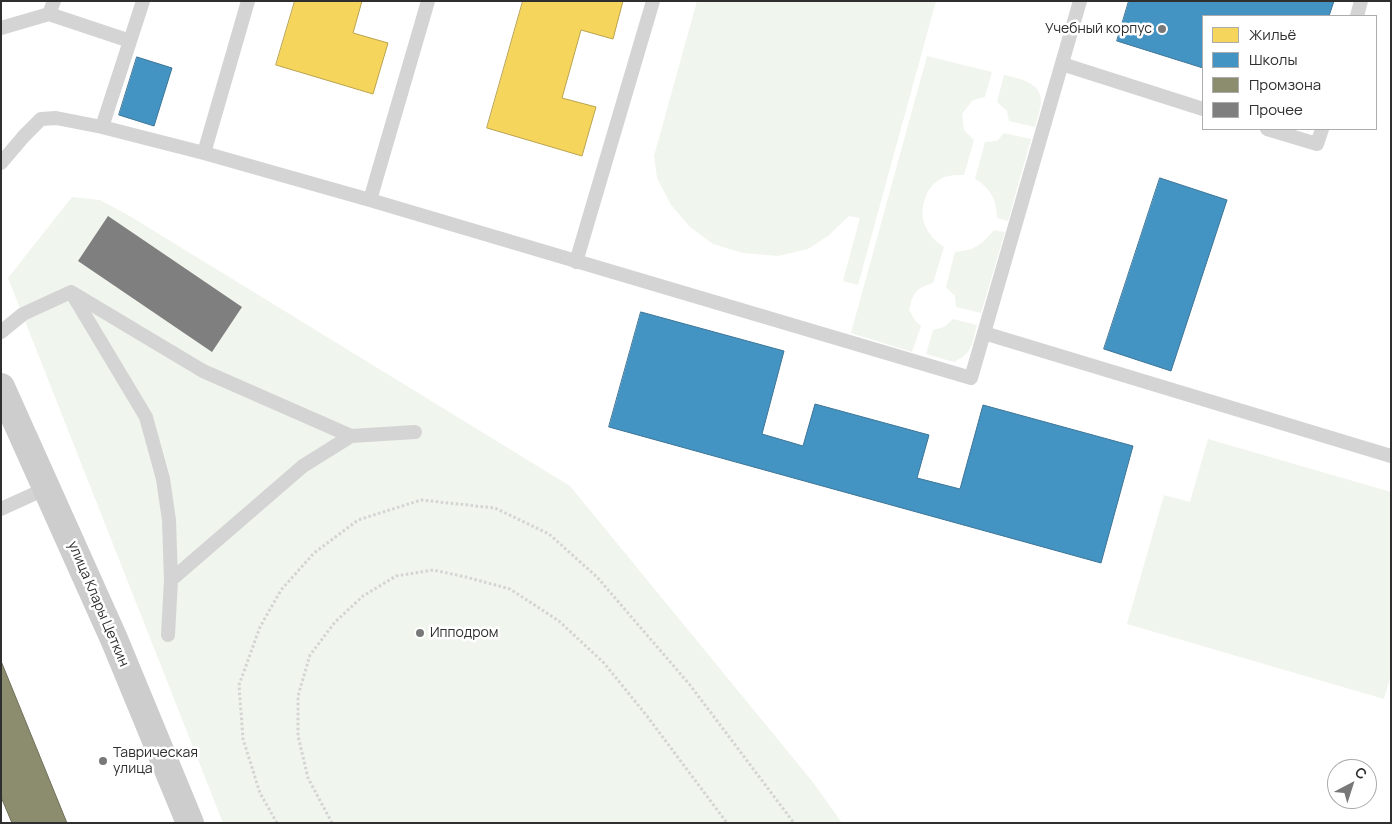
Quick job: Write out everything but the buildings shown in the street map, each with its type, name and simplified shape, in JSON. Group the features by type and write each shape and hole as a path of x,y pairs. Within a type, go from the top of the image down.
{"street":[{"name":"улица Клары Цеткин","path":"1,387 114,639 190,823"}],"lane":[{"path":"102,127 143,1"},
{"path":"204,153 248,1"},
{"path":"370,200 428,1"},
{"path":"576,262 653,1"},
{"path":"1,163 24,136 41,120 56,118 102,127 204,153 370,200 972,378 1080,1"},
{"path":"1357,15 1362,1"},
{"path":"1,28 52,8 130,41"},
{"path":"1062,64 1202,109"},
{"path":"1270,130 1317,144 1322,130"},
{"path":"1,332 23,314 71,292"},
{"path":"71,292 203,371 351,436 415,432"},
{"path":"71,292 146,417 164,479 169,520 171,580 168,635"},
{"path":"984,333 1391,456"},
{"path":"171,580 303,466 351,436"},
{"path":"1,509 47,488"}],"path":[{"path":"277,823 260,793 243,740 239,685 260,627 281,590 314,553 358,520 420,500 495,508 549,534 597,577 690,685 794,823"},
{"path":"332,823 308,778 298,736 298,696 310,655 335,622 363,596 396,576 433,570 510,589 559,621 610,671 647,716 727,823"}],"shaded area":[{"path":"697,1 936,1 858,285 843,281 860,218 849,216 828,236 808,249 778,256 743,253 713,244 690,227 671,205 657,178 654,156"},
{"path":"927,56 992,72 985,97 973,100 962,114 964,130 974,140 964,175 947,176 936,182 929,190 923,204 922,211 925,225 932,237 944,247 933,283 919,289 910,304 909,310 921,326 912,352 851,333"},
{"path":"1004,75 1033,85 1040,94 1040,110 1035,127 1009,121 1007,111 997,102"},
{"path":"1004,133 1031,139 1008,221 997,218 996,206 992,196 985,186 975,179 985,142 997,141"},
{"name":"Ипподром","path":"72,197 100,200 128,215 570,486 812,781 842,823 223,823 8,278"},
{"path":"994,230 1005,232 981,313 956,307 955,296 946,287 955,252 977,246"},
{"path":"953,319 977,325 973,343 965,355 954,362 926,354 933,330 944,327"},
{"path":"1208,439 1391,492 1391,675 1384,699 1127,624 1164,495 1190,502"}],"place":[{"name":"Учебный корпус","path":"1162,29"},
{"name":"Ипподром","path":"420,633"},
{"name":"Таврическая улица","path":"103,761"}]}
